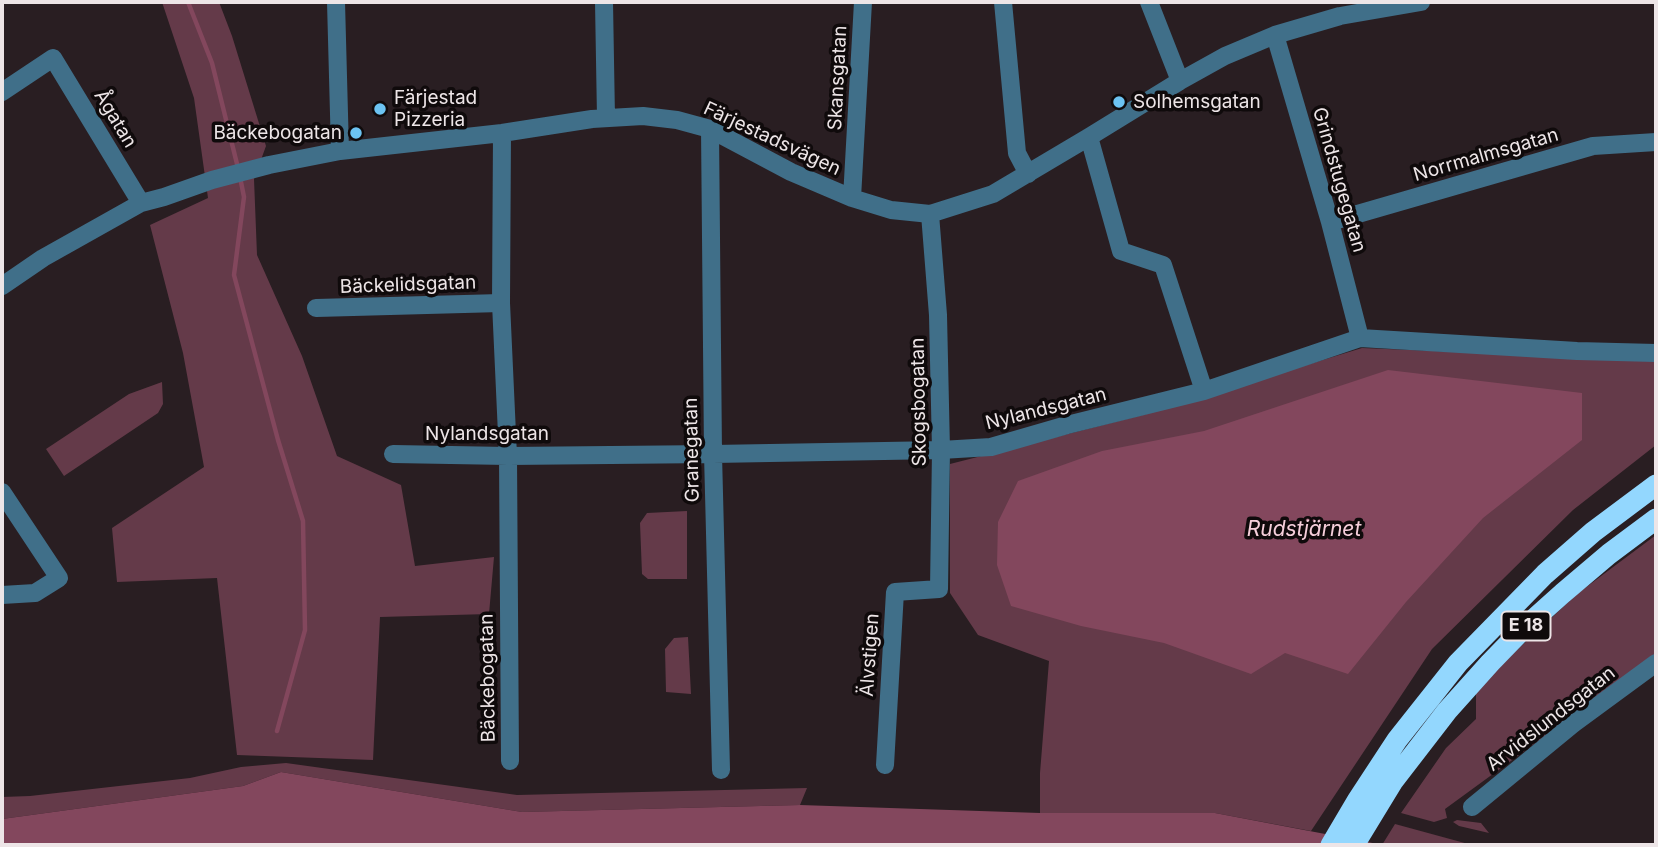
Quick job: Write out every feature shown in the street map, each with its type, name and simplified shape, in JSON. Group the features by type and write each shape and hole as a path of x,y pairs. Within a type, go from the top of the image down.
{"highway":[{"name":"E 18","path":"1354,845 1393,781 1406,746 1458,663 1545,574 1656,485"},
{"name":"E 18","path":"1331,845 1357,801 1406,746 1447,711 1525,627 1600,562 1656,519"}],"street":[{"path":"337,2 340,151"},
{"path":"604,2 606,118"},
{"name":"Skansgatan","path":"852,198 863,2"},
{"path":"1003,2 1017,153 1028,174"},
{"path":"1149,2 1180,81"},
{"name":"Färjestadsvägen","path":"2,286 43,258 141,203 212,180 340,151 606,118 643,116 677,120 710,129 791,172 852,198 891,210 930,214 993,194 1224,56 1275,35 1340,16 1421,2"},
{"name":"Grindstugegatan","path":"1275,35 1330,222 1360,338"},
{"name":"Ågatan","path":"2,92 53,58 141,203"},
{"name":"Granegatan","path":"710,129 713,454 722,769"},
{"name":"Bäckebogatan","path":"502,133 501,303 508,456 510,761"},
{"path":"1089,138 1121,251 1163,265 1204,391"},
{"name":"Norrmalmsgatan","path":"1330,222 1593,146 1656,142"},
{"name":"Skogsbogatan","path":"930,214 938,315 942,450 939,589"},
{"name":"Bäckelidsgatan","path":"316,308 501,303"},
{"name":"Nylandsgatan","path":"393,454 713,454 991,447 1204,391 1360,338 1656,353"},
{"path":"2,492 59,578 35,593 2,595"},
{"name":"Älvstigen","path":"885,765 895,592 939,589"},
{"name":"Arvidslundsgatan","path":"1472,807 1573,724 1656,663"}],"shaded area":[{"path":"162,2 219,2 266,146 254,179 257,255 302,356 337,456 401,485 415,566 494,557 489,614 380,617 373,760 237,755 217,578 117,582 112,528 204,467 183,353 150,225 208,198 194,98"},
{"path":"1362,348 1656,359 1656,445 1573,510 1432,649 1311,831 1215,813 1040,813 1040,773 1049,661 978,635 950,593 950,464 1146,414"},
{"path":"162,382 163,404 158,413 64,476 46,449 129,394"},
{"path":"687,511 687,579 648,579 642,574 640,523 647,513"},
{"path":"1656,535 1656,655 1445,809 1447,818 1434,822 1401,813 1446,748 1476,719 1476,691 1577,594"},
{"path":"688,637 691,694 666,692 665,649 674,638"},
{"path":"286,763 517,795 807,788 800,805 522,812 281,772 243,786 2,819 2,797 190,778 241,767"},
{"path":"1457,820 1481,823 1489,833 1459,826 1453,822"},
{"path":"1395,824 1472,845 1382,845"}],"water":[{"name":"Rudstjärnet","path":"1388,370 1582,393 1582,440 1483,518 1406,602 1348,674 1285,653 1251,674 1164,643 1081,626 1011,606 997,565 998,522 1018,481 1102,451 1204,431"},
{"path":"281,772 522,812 800,805 1040,813 1215,813 1383,845 2,845 2,819 243,786"}],"waterway":[{"path":"188,2 212,63 238,168"},
{"path":"240,177 244,197 234,275 278,440 303,521 305,630 277,731"}],"place":[{"name":"Solhemsgatan","path":"1119,102"},
{"name":"Färjestad Pizzeria","path":"380,109"},
{"name":"Bäckebogatan","path":"356,133"}]}
